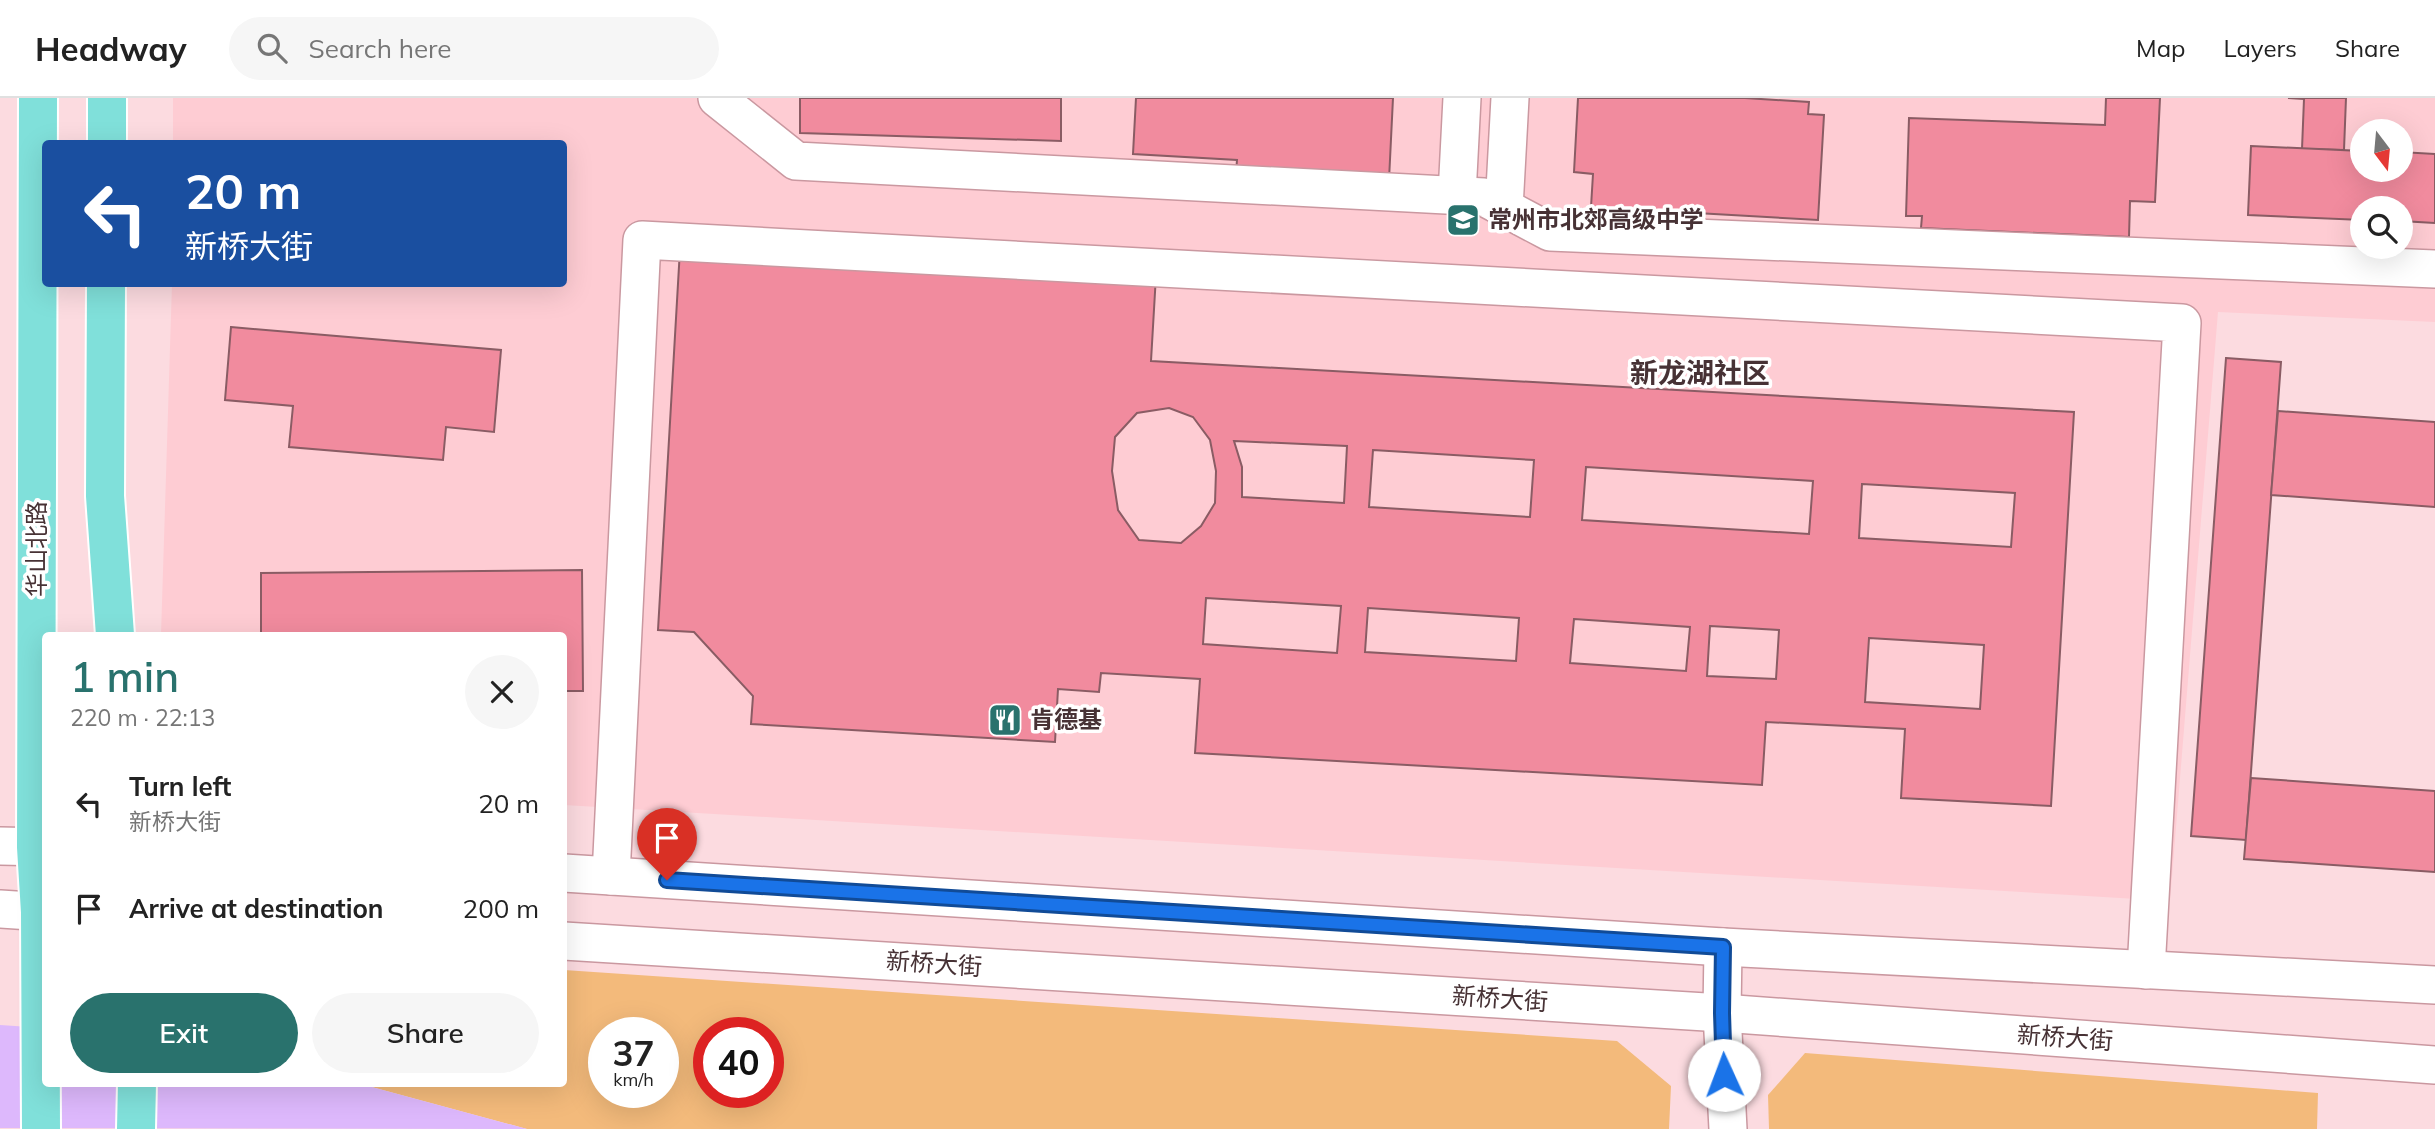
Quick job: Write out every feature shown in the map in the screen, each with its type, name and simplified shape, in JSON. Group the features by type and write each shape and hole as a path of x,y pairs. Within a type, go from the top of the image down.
{"main road":[{"name":"华山北路","path":"38,98 27,846 42,908"},
{"path":"107,98 107,140"},
{"path":"106,287 105,496 115,632"},
{"name":"华山北路","path":"41,1129 42,956"},
{"path":"135,1129 137,1087"}],"street":[{"path":"717,98 796,161 1483,197 1550,232 2435,269"},
{"path":"1457,195 1462,98"},
{"path":"1504,208 1510,98"},
{"path":"611,876 642,240 2182,323 2146,970"},
{"path":"567,873 1723,947 2435,985"},
{"path":"0,909 42,912"},
{"name":"新桥大街","path":"567,941 1722,1013 2435,1065"},
{"path":"1723,947 1722,1013 1728,1129"}],"shaded area":[{"path":"173,98 2435,98 2435,322 2218,312 2170,901 567,805 567,632 161,632 172,287 567,287 567,140 173,140"},
{"path":"567,970 1617,1041 1671,1086 1669,1129 527,1129 372,1087 567,1087"},
{"path":"0,1025 42,1028 42,1087 372,1087 527,1129 0,1128"},
{"path":"1805,1053 2318,1093 2317,1129 1769,1129 1768,1095"}],"building":[{"path":"800,98 1061,98 1061,141 800,133"},
{"path":"1136,98 1393,98 1389,180 1236,173 1237,160 1133,154"},
{"path":"1578,98 1745,98 1809,102 1808,114 1824,115 1818,220 1591,207 1593,174 1574,172"},
{"path":"2106,98 2160,98 2155,202 2130,201 2129,237 1921,228 1922,216 1906,216 1909,118 2105,125"},
{"path":"2288,98 2346,98 2344,150 2302,149 2304,99"},
{"path":"2251,146 2350,150 2350,182 2413,182 2413,153 2435,154 2435,223 2413,222 2413,196 2350,196 2350,219 2248,215"},
{"path":"680,249 1156,275 1151,361 2074,412 2051,806 1901,798 1905,729 1766,722 1762,785 1195,753 1200,679 1101,673 1099,692 1058,689 1055,742 751,724 753,696 694,632 658,630","holes":["1169,408 1193,417 1210,440 1216,471 1215,503 1201,526 1181,543 1139,540 1118,510 1112,471 1115,437 1137,413","1234,441 1347,446 1344,503 1242,497 1242,467","1373,450 1534,460 1530,517 1369,507","1586,467 1813,481 1809,534 1582,520","1862,484 2015,493 2011,547 1859,538","1206,598 1341,606 1337,653 1203,644","1368,608 1519,618 1516,661 1365,652","1574,619 1690,627 1686,671 1570,663","1710,626 1779,630 1776,679 1707,676","1869,638 1984,645 1980,709 1865,702"]},
{"path":"231,327 501,350 494,432 446,427 443,460 289,447 293,406 225,400"},
{"path":"2226,358 2281,362 2246,840 2191,836"},
{"path":"2278,411 2435,422 2435,507 2271,495"},
{"path":"582,570 583,691 567,691 567,632 261,632 261,573"},
{"path":"2251,778 2435,791 2435,872 2244,859"}],"place":[{"name":"常州市北郊高级中学","path":"1463,220"},
{"name":"肯德基","path":"1005,720"}],"district":[{"name":"新龙湖社区","path":"1700,373"}],"route":[{"path":"667,880 1723,947 1724,1075"}]}
